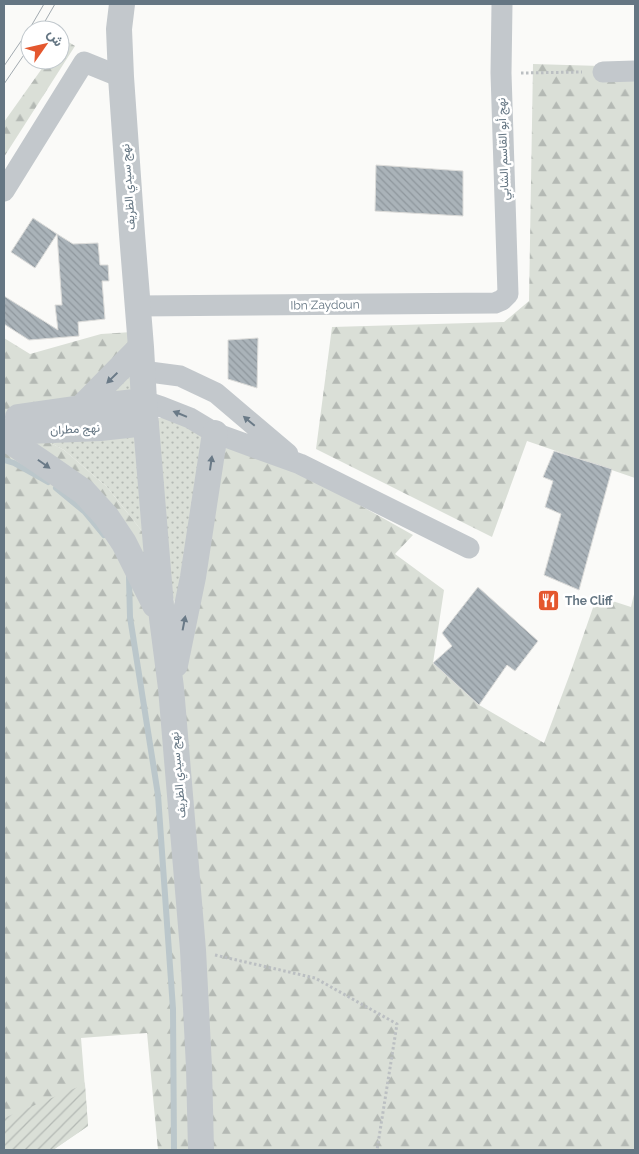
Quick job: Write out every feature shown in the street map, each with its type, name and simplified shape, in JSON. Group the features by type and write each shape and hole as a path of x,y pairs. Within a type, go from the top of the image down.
{"street":[{"name":"نهج سيدي الظريف","path":"122,4 118,29 121,77 145,412 193,950 201,1150"},
{"name":"نهج أبو القاسم الشابي","path":"502,4 501,72 508,294"},
{"path":"4,191 84,62 121,77"},
{"path":"603,72 635,71"},
{"name":"Ibn Zaydoun","path":"138,306 494,303 502,300 508,294"},
{"path":"82,408 142,359 216,393 300,464"},
{"path":"145,412 162,407 190,418 215,433 300,464 469,548"},
{"name":"نهج مطران","path":"4,419 82,408 145,412"},
{"name":"نهج مطران","path":"4,432 100,428 145,412"},
{"path":"171,688 193,576 215,433"},
{"path":"4,437 84,492 106,516 124,543 162,618"}],"path":[{"path":"501,72 603,72"},
{"path":"193,950 316,978 397,1024 378,1150"}],"green space":[{"path":"70,43 75,46 70,54"},
{"path":"533,64 635,67 635,478 527,441 492,537 316,449 332,327 504,322 529,301"},
{"path":"41,70 60,70 4,157 4,122"},
{"path":"132,332 138,426 159,418 180,418 201,434 205,454 178,610 149,540 107,487 64,450 18,426"},
{"path":"132,332 122,374 19,426 64,450 107,487 149,540 177,609 205,454 201,434 299,471 413,535 395,554 444,590 433,663 479,705 544,743 597,596 631,607 635,590 635,1150 158,1150 147,1033 81,1038 88,1126 53,1150 4,1150 4,338 30,354 101,334"},
{"path":"85,1084 88,1126 53,1150 4,1150 4,1118"}],"building":[{"path":"376,165 463,171 463,216 375,211"},
{"path":"33,218 57,234 35,268 11,252"},
{"path":"57,234 73,244 98,243 100,265 108,265 109,281 102,281 105,319 78,322 79,336 29,340 4,324 4,296 58,330 55,305 62,305"},
{"path":"258,338 257,388 228,379 228,340"},
{"path":"554,451 612,469 579,590 544,575 561,514 545,507 553,481 543,477"},
{"path":"478,587 538,641 515,671 507,665 479,705 433,663 452,646 442,633"}],"waterway":[{"path":"4,460 14,463 48,482"},
{"path":"56,488 85,512 104,535"},
{"path":"129,577 130,617 158,795 173,1009 174,1150"}],"tram line":[{"path":"4,66 44,4"},
{"path":"46,20 55,4"},
{"path":"4,84 20,61"}],"place":[{"name":"The Cliff","path":"549,601"}]}
